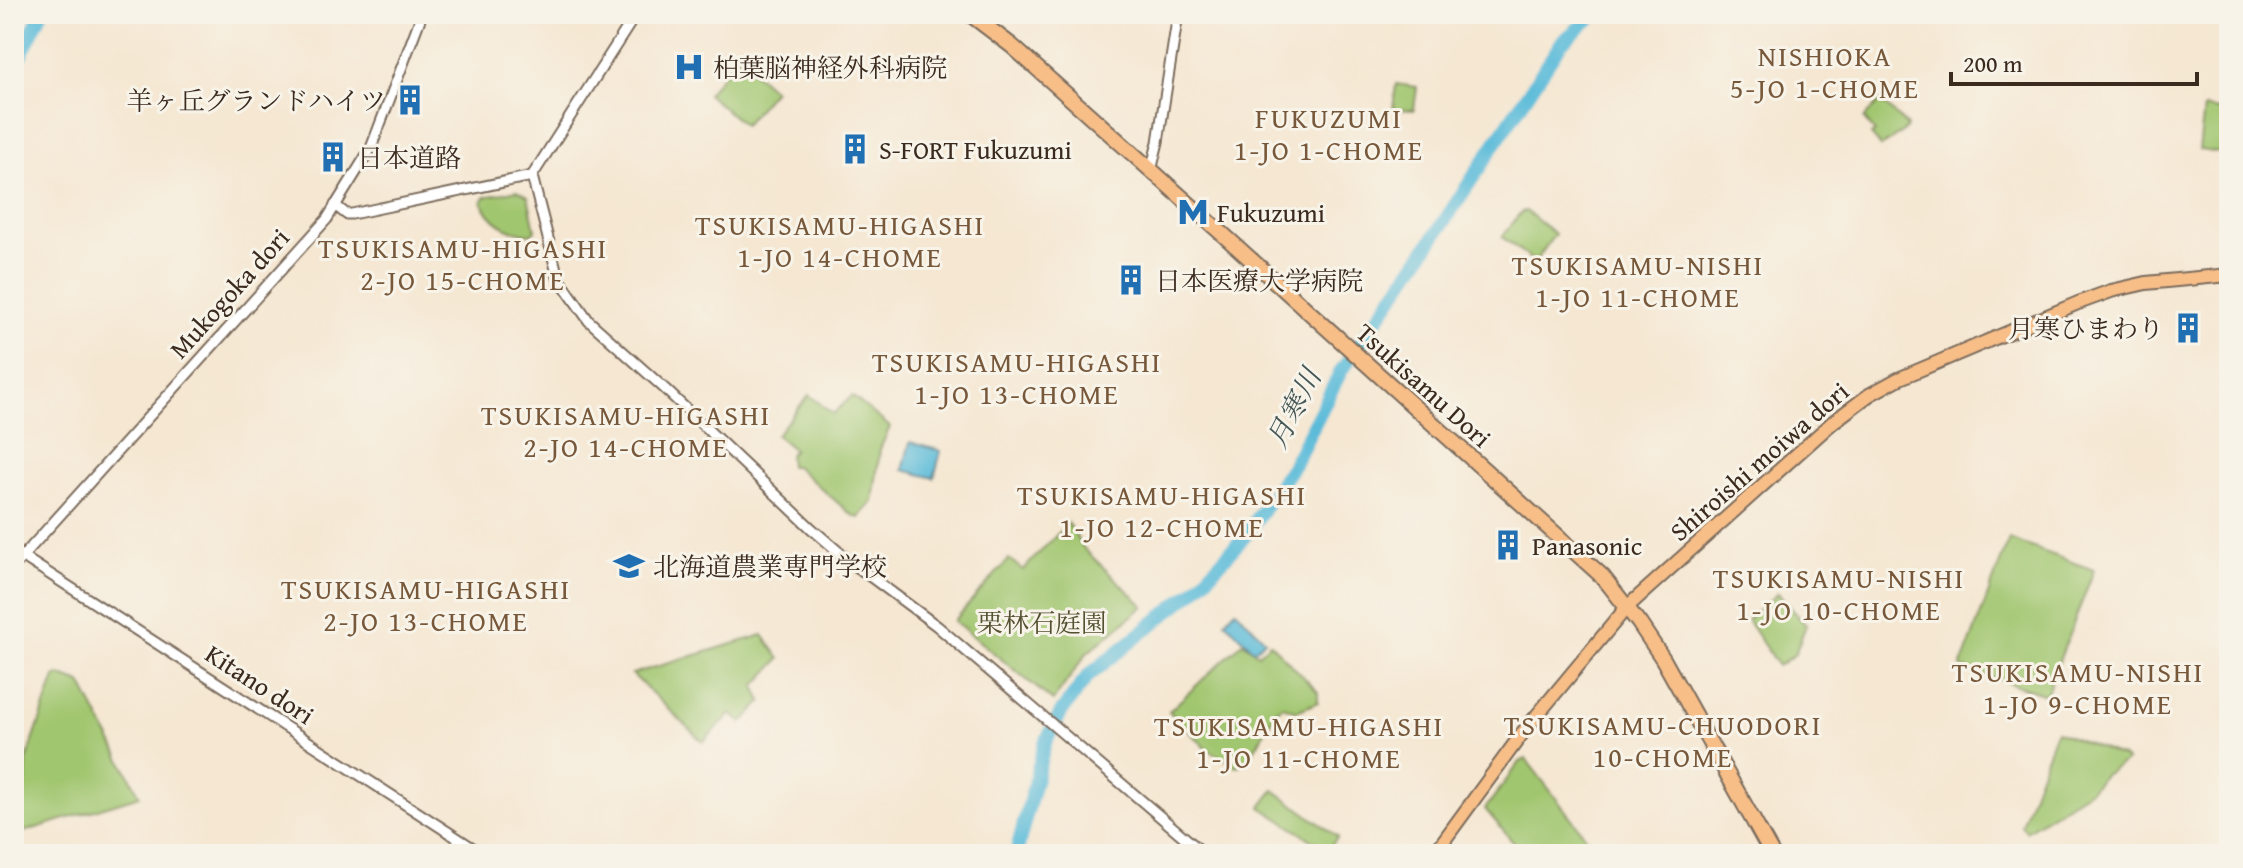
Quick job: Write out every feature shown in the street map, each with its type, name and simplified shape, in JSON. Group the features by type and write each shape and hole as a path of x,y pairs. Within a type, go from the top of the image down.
{"highway":[{"name":"Tsukisamu Dori","path":"970,14 1012,46 1584,558 1627,607 1663,659 1772,854"}],"main road":[{"name":"Shiroishi moiwa dori","path":"1434,854 1517,740 1627,607 1833,422 1889,384 2028,323 2111,291 2192,277 2229,275"}],"street":[{"name":"Mukogoka dori","path":"14,566 18,554 327,219 371,148 422,14"},
{"path":"335,205 346,214 352,214 532,176 636,14"},
{"path":"1151,171 1178,14"},
{"path":"532,176 558,277 589,321 820,536 937,626 1204,854"},
{"name":"Kitano dori","path":"18,554 482,854"}],"green space":[{"path":"737,57 774,90 744,125 707,94"},
{"path":"1396,84 1417,87 1414,110 1393,109"},
{"path":"1880,100 1907,126 1881,147 1871,135 1875,132 1864,119"},
{"path":"2204,108 2229,111 2229,154 2199,150"},
{"path":"517,190 528,196 535,230 531,234 502,225 490,216 482,202 485,197"},
{"path":"1526,211 1555,234 1535,262 1502,237 1521,212"},
{"path":"809,395 833,414 852,396 890,427 880,449 873,502 859,518 795,466 790,466 789,455 794,450 776,435"},
{"name":"栗林石庭園","path":"1068,523 1085,550 1144,606 1087,653 1053,701 954,621 1009,559 1023,570"},
{"path":"2009,539 2094,570 2046,695 1961,667"},
{"path":"1778,593 1806,625 1795,654 1778,666 1747,620"},
{"path":"763,635 780,659 755,686 762,702 742,723 731,714 703,742 632,674"},
{"path":"1243,642 1258,654 1270,643 1318,692 1318,702 1297,711 1283,706 1277,710 1247,763 1236,766 1207,749 1169,711"},
{"path":"59,675 81,683 140,796 14,835 14,812 25,788 27,759 55,677"},
{"path":"2056,731 2127,761 2104,775 2090,790 2026,831 2021,825"},
{"path":"1526,759 1592,845 1581,854 1523,854 1485,809 1520,762"},
{"path":"1274,790 1338,837 1327,850 1261,807"}],"water":[{"path":"910,442 941,451 934,478 903,470"},
{"path":"1236,610 1265,640 1254,650 1225,621"}],"waterway":[{"path":"14,69 41,14"},
{"name":"月寒川","path":"1016,854 1045,743 1062,711 1088,676 1195,590 1244,537 1294,464 1341,371 1430,243 1562,42 1595,14"}],"place":[{"name":"柏葉脳神経外科病院","path":"689,67"},
{"name":"羊ヶ丘グランドハイツ","path":"410,100"},
{"name":"S-FORT Fukuzumi","path":"855,149"},
{"name":"日本道路","path":"333,157"},
{"name":"Fukuzumi","path":"1193,212"},
{"name":"日本医療大学病院","path":"1131,280"},
{"name":"月寒ひまわり","path":"2188,328"},
{"name":"Panasonic","path":"1508,545"},
{"name":"北海道農業専門学校","path":"629,566"}],"district":[{"name":"NISHIOKA 5-JO 1-CHOME","path":"1825,71"},
{"name":"FUKUZUMI 1-JO 1-CHOME","path":"1329,133"},
{"name":"TSUKISAMU-HIGASHI 1-JO 14-CHOME","path":"840,240"},
{"name":"TSUKISAMU-HIGASHI 2-JO 15-CHOME","path":"463,263"},
{"name":"TSUKISAMU-NISHI 1-JO 11-CHOME","path":"1638,280"},
{"name":"TSUKISAMU-HIGASHI 1-JO 13-CHOME","path":"1017,377"},
{"name":"TSUKISAMU-HIGASHI 2-JO 14-CHOME","path":"626,430"},
{"name":"TSUKISAMU-HIGASHI 1-JO 12-CHOME","path":"1162,510"},
{"name":"TSUKISAMU-NISHI 1-JO 10-CHOME","path":"1839,593"},
{"name":"TSUKISAMU-HIGASHI 2-JO 13-CHOME","path":"426,604"},
{"name":"TSUKISAMU-NISHI 1-JO 9-CHOME","path":"2078,687"},
{"name":"TSUKISAMU-CHUODORI 10-CHOME","path":"1663,740"},
{"name":"TSUKISAMU-HIGASHI 1-JO 11-CHOME","path":"1299,741"}]}
